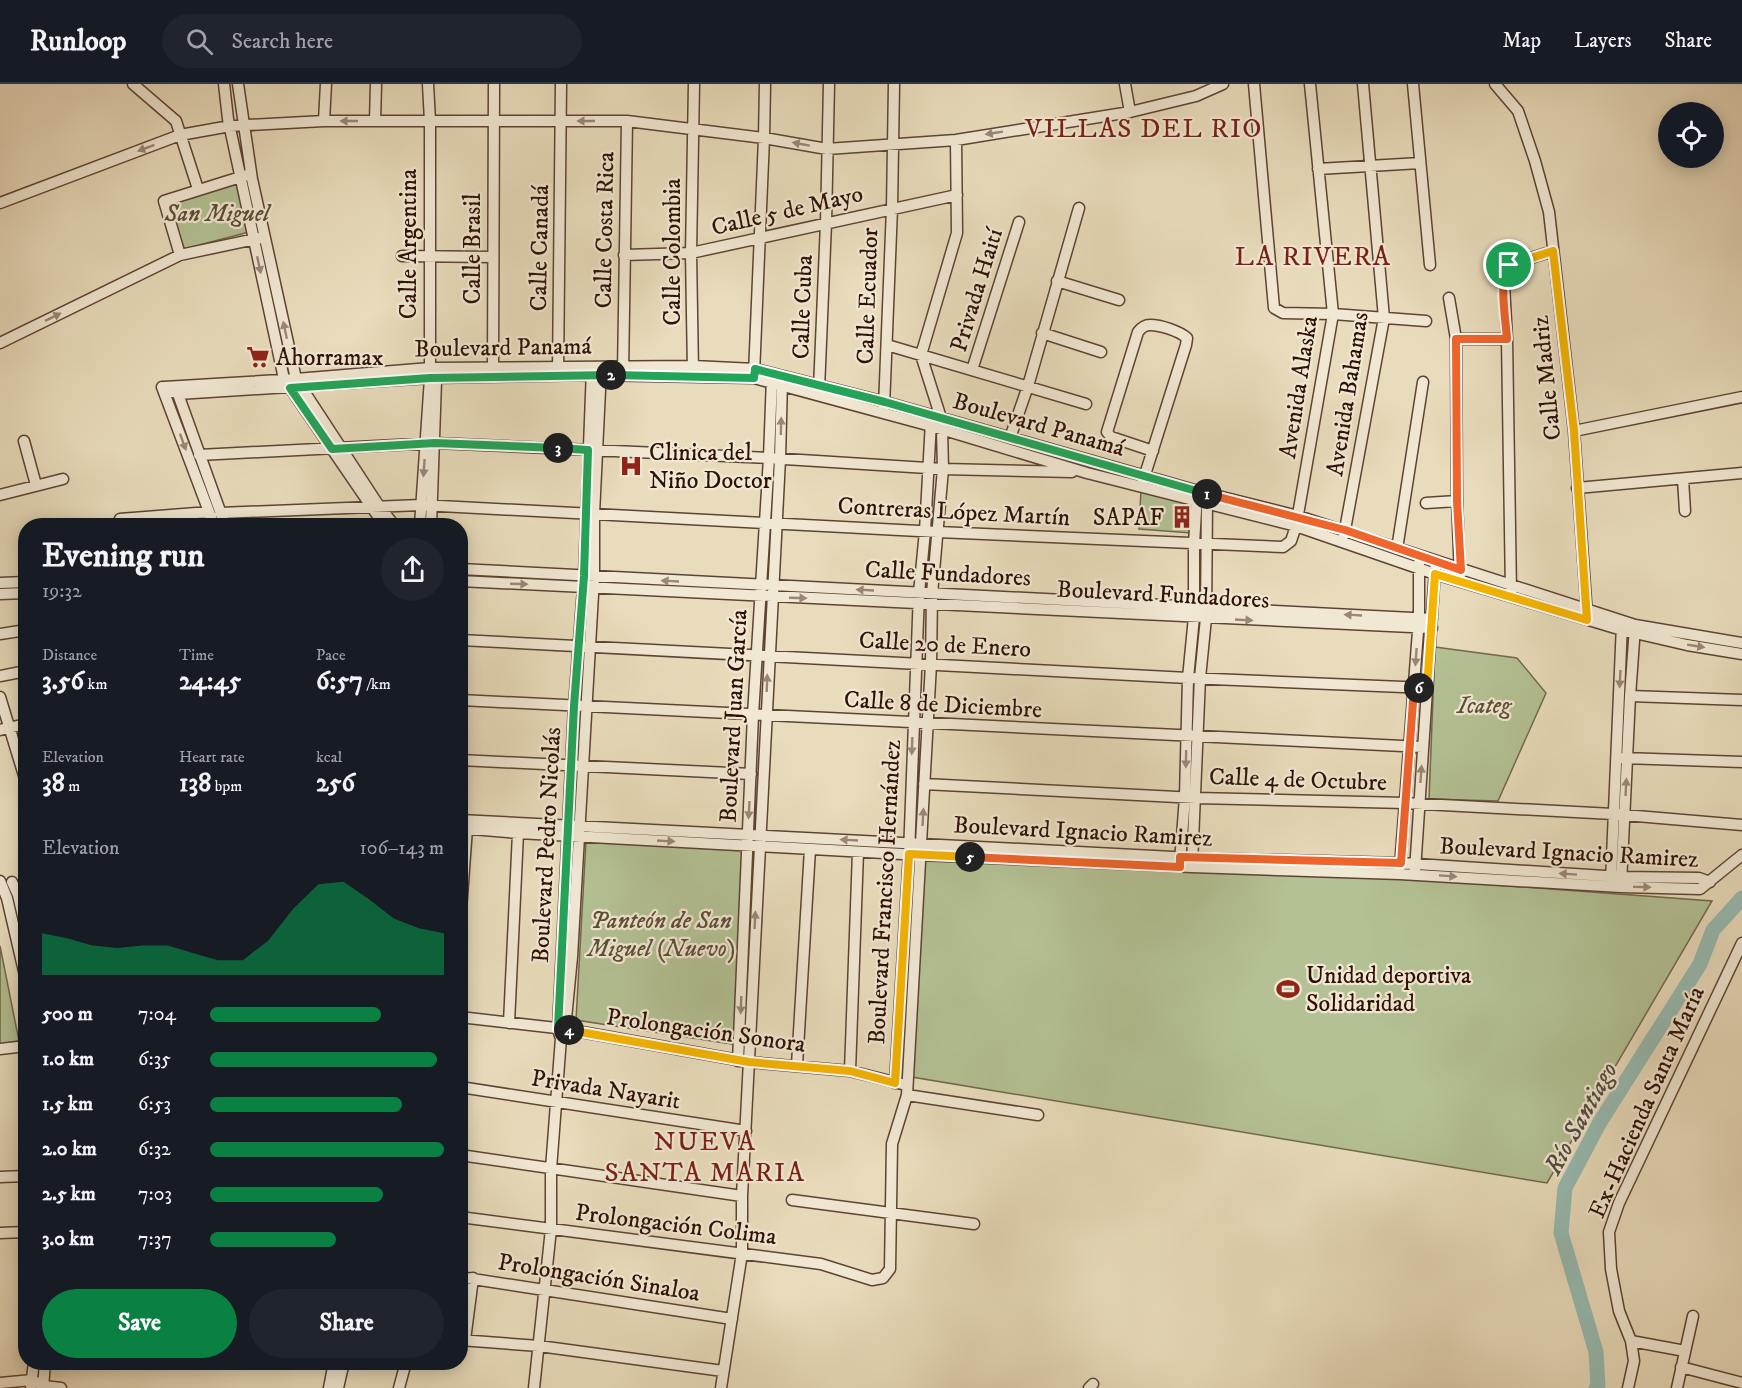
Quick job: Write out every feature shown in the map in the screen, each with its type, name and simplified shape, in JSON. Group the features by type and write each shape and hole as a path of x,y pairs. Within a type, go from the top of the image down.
{"street":[{"path":"133,84 177,121 198,189"},
{"path":"224,84 230,126 246,176 293,383 380,518"},
{"path":"238,84 244,125 246,176"},
{"path":"324,121 326,84"},
{"path":"375,121 376,84"},
{"name":"Calle Argentina","path":"428,84 429,255 433,373 430,443"},
{"name":"Calle Brasil","path":"493,372 494,84"},
{"name":"Calle Canadá","path":"558,371 561,84"},
{"name":"Calle Colombia","path":"693,371 691,253 694,84"},
{"path":"755,374 765,84"},
{"name":"Calle Cuba","path":"819,390 829,84"},
{"name":"Calle Ecuador","path":"884,407 892,208 894,84"},
{"path":"1125,84 1130,112"},
{"path":"1194,84 1196,96"},
{"path":"0,203 180,135 230,126 324,121 627,121 764,138 827,149 956,140 1130,112 1196,96 1223,84"},
{"path":"1254,84 1274,308 1283,313 1426,321"},
{"name":"Avenida Alaska","path":"1297,521 1333,314 1310,84"},
{"name":"Avenida Bahamas","path":"1342,542 1384,318 1363,84"},
{"path":"1413,84 1430,264"},
{"name":"Calle Madriz","path":"1495,84 1518,111 1549,212 1574,431 1587,615"},
{"name":"Calle Costa Rica","path":"623,370 627,121"},
{"path":"936,422 936,404 921,355 957,233 956,140"},
{"path":"1318,169 1420,163"},
{"path":"180,255 164,201 246,176"},
{"name":"Calle 5 de Mayo","path":"624,255 691,253 957,195"},
{"path":"1010,438 1028,386 1079,208"},
{"name":"Privada Haití","path":"972,370 1019,222"},
{"path":"0,343 180,255 259,238"},
{"path":"1511,597 1505,270 1509,265 1553,251"},
{"path":"402,256 493,256"},
{"path":"1057,281 1119,300"},
{"path":"1449,298 1456,339 1460,582"},
{"path":"1143,481 1153,451 1187,338 1181,333 1149,324 1143,326 1138,332 1107,432 1111,437 1153,451"},
{"path":"1042,333 1101,352"},
{"path":"1456,339 1507,339"},
{"path":"887,345 1086,404"},
{"name":"Boulevard Pedro Nicolás","path":"534,1388 551,1229 551,1169 561,1032 572,957 573,831 588,582 596,370"},
{"name":"Boulevard Panamá","path":"177,394 433,373 623,370 755,374 936,422 1087,473 1143,481"},
{"name":"Boulevard Juan García","path":"744,1062 747,840 753,715 773,591 771,523 777,380"},
{"path":"1398,549 1423,382"},
{"name":"Boulevard Panamá","path":"162,387 293,383"},
{"path":"162,387 177,394 200,455 215,518"},
{"path":"162,387 215,512 220,518"},
{"path":"1574,431 1742,397"},
{"name":"Boulevard Panamá","path":"936,422 1010,438 1143,481 1202,497 1297,521 1345,530 1511,585 1587,615 1622,626 1742,654"},
{"name":"Boulevard Francisco Hernández","path":"883,1278 890,1269 892,1144 908,1090 913,724 919,598 929,468 936,422"},
{"name":"Boulevard Francisco Hernández","path":"921,844 931,664 932,598 943,469 936,422"},
{"path":"24,441 36,486"},
{"path":"420,518 430,443"},
{"path":"430,443 432,518"},
{"path":"200,455 430,443 774,458 943,469 1087,473"},
{"path":"1577,488 1742,473"},
{"path":"0,495 63,479"},
{"path":"1683,479 1686,511"},
{"path":"1192,863 1186,737 1194,612 1194,544 1202,497"},
{"path":"1180,862 1198,737 1200,678 1206,613 1206,544 1202,497"},
{"path":"1426,503 1457,501"},
{"name":"Contreras López Martín","path":"134,518 215,512 421,505 1282,547 1291,541 1297,521"},
{"path":"375,507 387,518"},
{"name":"Boulevard Panamá","path":"1297,521 1342,542 1419,569 1511,597 1587,615"},
{"name":"Boulevard Juan García","path":"744,1062 766,716 761,591 771,523"},
{"path":"1400,868 1419,623 1419,556"},
{"path":"1415,869 1435,561"},
{"name":"Calle Fundadores","path":"468,570 588,582 1432,624"},
{"path":"468,581 588,582"},
{"path":"0,583 18,582"},
{"path":"0,594 18,593"},
{"path":"1616,882 1622,758 1622,626"},
{"path":"1622,758 1635,629"},
{"name":"Boulevard Panamá","path":"1635,629 1742,643"},
{"path":"0,633 18,631"},
{"name":"Calle 20 de Enero","path":"468,639 1188,678 1427,688"},
{"path":"0,676 18,673"},
{"path":"1630,696 1742,700"},
{"path":"0,697 5,729 18,762"},
{"name":"Calle 8 de Diciembre","path":"468,700 913,724 1423,747"},
{"path":"1622,758 1742,762"},
{"path":"468,760 751,774"},
{"name":"Calle 4 de Octubre","path":"924,784 1190,797 1405,803 1619,814 1742,825"},
{"name":"Boulevard Ignacio Ramirez","path":"468,825 759,840 912,851 1180,862"},
{"name":"Boulevard Ignacio Ramirez","path":"468,826 518,833 573,831"},
{"path":"508,1023 518,833"},
{"name":"Boulevard Ignacio Ramirez","path":"759,840 810,849 858,852 912,851 921,844 1192,863 1400,868 1616,882 1699,878 1710,882 1742,855"},
{"path":"797,1065 810,849"},
{"name":"Boulevard Francisco Hernández","path":"895,1083 912,851"},
{"path":"850,1071 858,852"},
{"path":"3,883 18,880"},
{"path":"3,883 18,895"},
{"path":"3,883 18,945"},
{"name":"Ex-Hacienda Santa María","path":"1628,1388 1634,1361 1631,1341 1619,1311 1611,1269 1609,1232 1619,1203 1742,943"},
{"name":"Prolongación Sonora","path":"468,1018 744,1062 850,1071 895,1083 908,1090 1038,1115"},
{"path":"0,1050 18,1047"},
{"path":"721,1388 742,1253 742,1196 746,1131 744,1062"},
{"name":"Privada Nayarit","path":"468,1088 746,1131"},
{"path":"468,1156 742,1196"},
{"path":"0,1177 18,1176"},
{"path":"792,1200 974,1224"},
{"name":"Prolongación Colima","path":"468,1218 821,1264 872,1280 883,1278"},
{"path":"0,1233 18,1232"},
{"name":"Prolongación Sinaloa","path":"468,1278 732,1320"},
{"path":"468,1309 473,1278"},
{"path":"1677,1388 1693,1316"},
{"path":"468,1340 539,1346 723,1371"},
{"path":"1631,1341 1685,1351"},
{"path":"1681,1367 1724,1384 1742,1383"},
{"path":"43,1387 44,1370"},
{"path":"328,1388 332,1370"},
{"path":"338,1388 342,1370"},
{"path":"399,1388 404,1370"},
{"path":"0,1383 60,1388"}],"green space":[{"name":"San Miguel","path":"238,181 249,232 184,249 168,203"},
{"path":"1141,489 1192,503 1191,533 1139,529"},
{"name":"Icateg","path":"1435,647 1517,658 1546,693 1498,801 1429,799"},
{"name":"Panteón de San Miguel (Nuevo)","path":"586,841 745,847 737,1045 576,1020"},
{"name":"Unidad deportiva Solidaridad","path":"922,856 1415,879 1712,901 1547,1183 912,1077"},
{"path":"0,946 18,1041 0,1044"}],"waterway":[{"name":"Río Santiago","path":"1596,1388 1598,1386 1596,1352 1561,1233 1565,1188 1600,1122 1700,964 1713,930 1742,898"}],"place":[{"name":"Ahorramax","path":"258,357"},
{"name":"Clinica del Niño Doctor","path":"631,466"},
{"name":"SAPAF","path":"1182,517"},
{"name":"Unidad deportiva Solidaridad","path":"1288,989"}],"district":[{"name":"VILLAS DEL RIO","path":"1144,128"},
{"name":"LA RIVERA","path":"1313,256"},
{"name":"NUEVA SANTA MARIA","path":"705,1156"}],"route":[{"path":"1553,251 1574,431 1587,620 1435,574 1427,688 1414,688 1401,863 1180,857 1180,867 909,854 895,1083 850,1071 749,1062 558,1029 574,706 584,576 588,450 435,443 332,449 290,388 430,378 693,375 754,378 755,369 885,402 1198,491 1298,516 1461,570 1457,501 1456,339 1507,339 1504,284 1505,270 1509,265 1553,251"}]}
